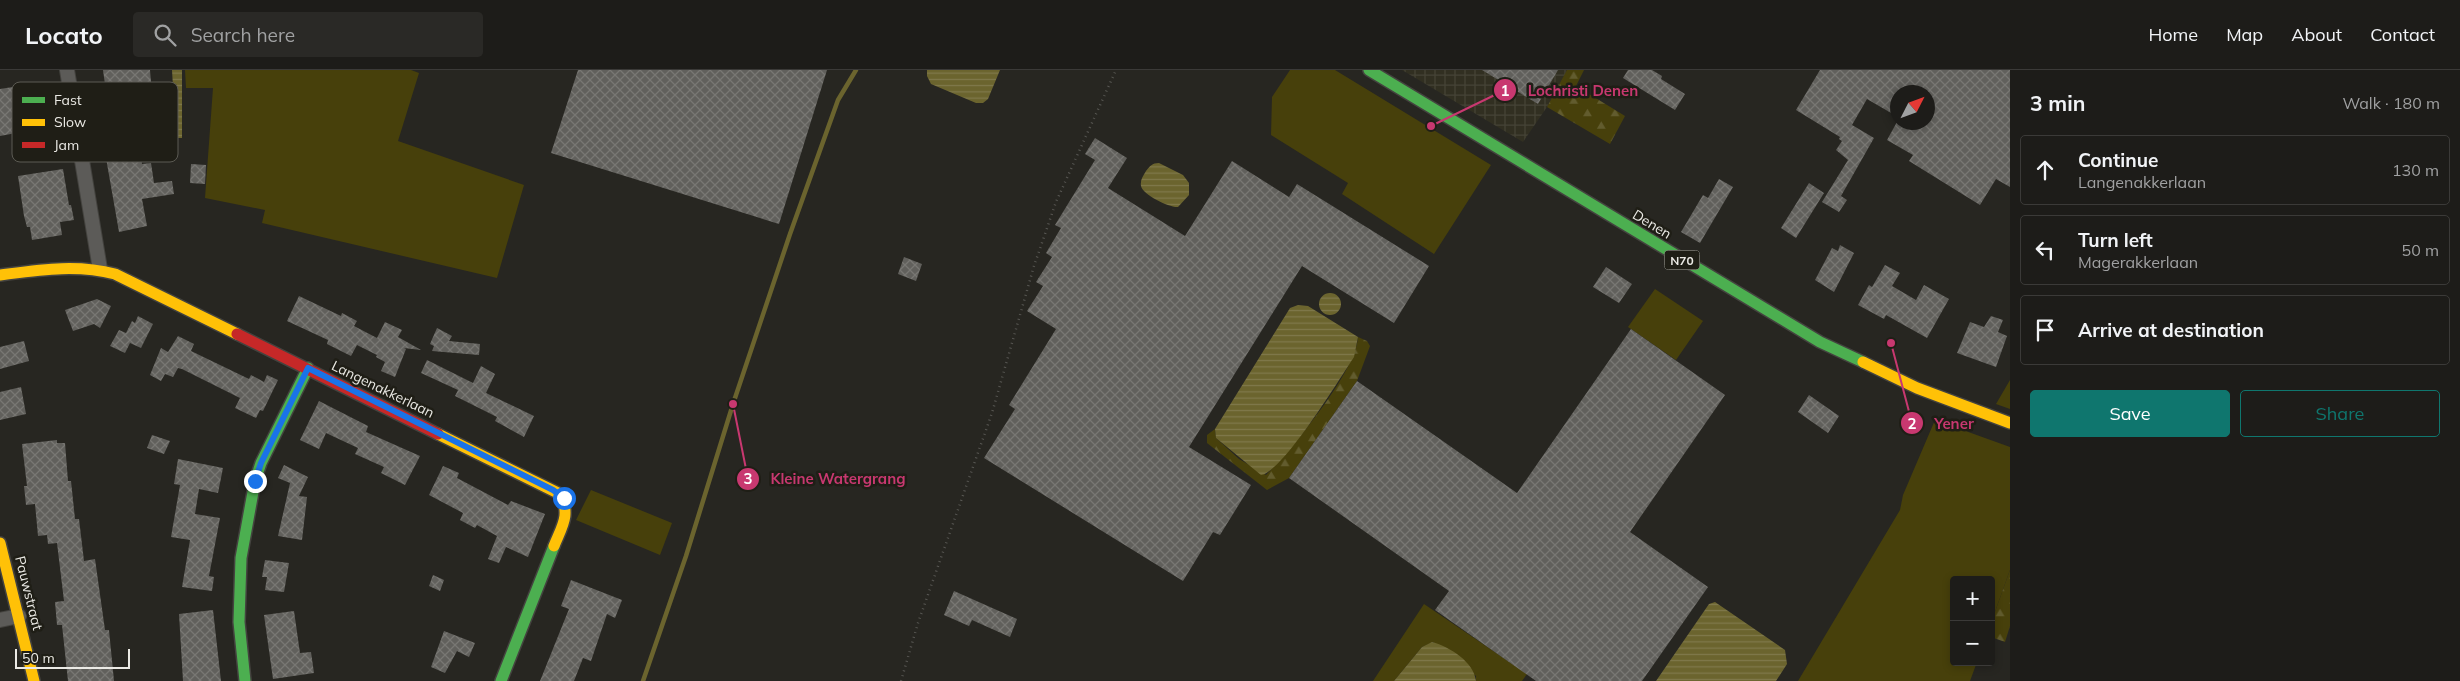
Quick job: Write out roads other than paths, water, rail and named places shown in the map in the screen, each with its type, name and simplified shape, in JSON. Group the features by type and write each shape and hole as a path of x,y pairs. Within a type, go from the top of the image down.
{"street":[{"name":"Denen","path":"1369,70 1820,342 1917,388 2010,423"},
{"path":"82,162 100,269"},
{"name":"Langenakkerlaan","path":"0,275 67,268 100,269 141,285 553,490 564,498 567,511 566,517 501,681"},
{"path":"245,681 239,622 241,558 255,481 261,463 308,368"},
{"name":"Pauwstraat","path":"0,543 34,681"},
{"path":"0,620 19,616"}],"waterway":[{"path":"643,681 686,556 733,404 790,234 838,100 856,70"}],"place":[{"name":"Lochristi Denen","path":"1431,126"},
{"name":"Yener","path":"1891,343"},
{"name":"Kleine Watergrang","path":"733,404"}]}
